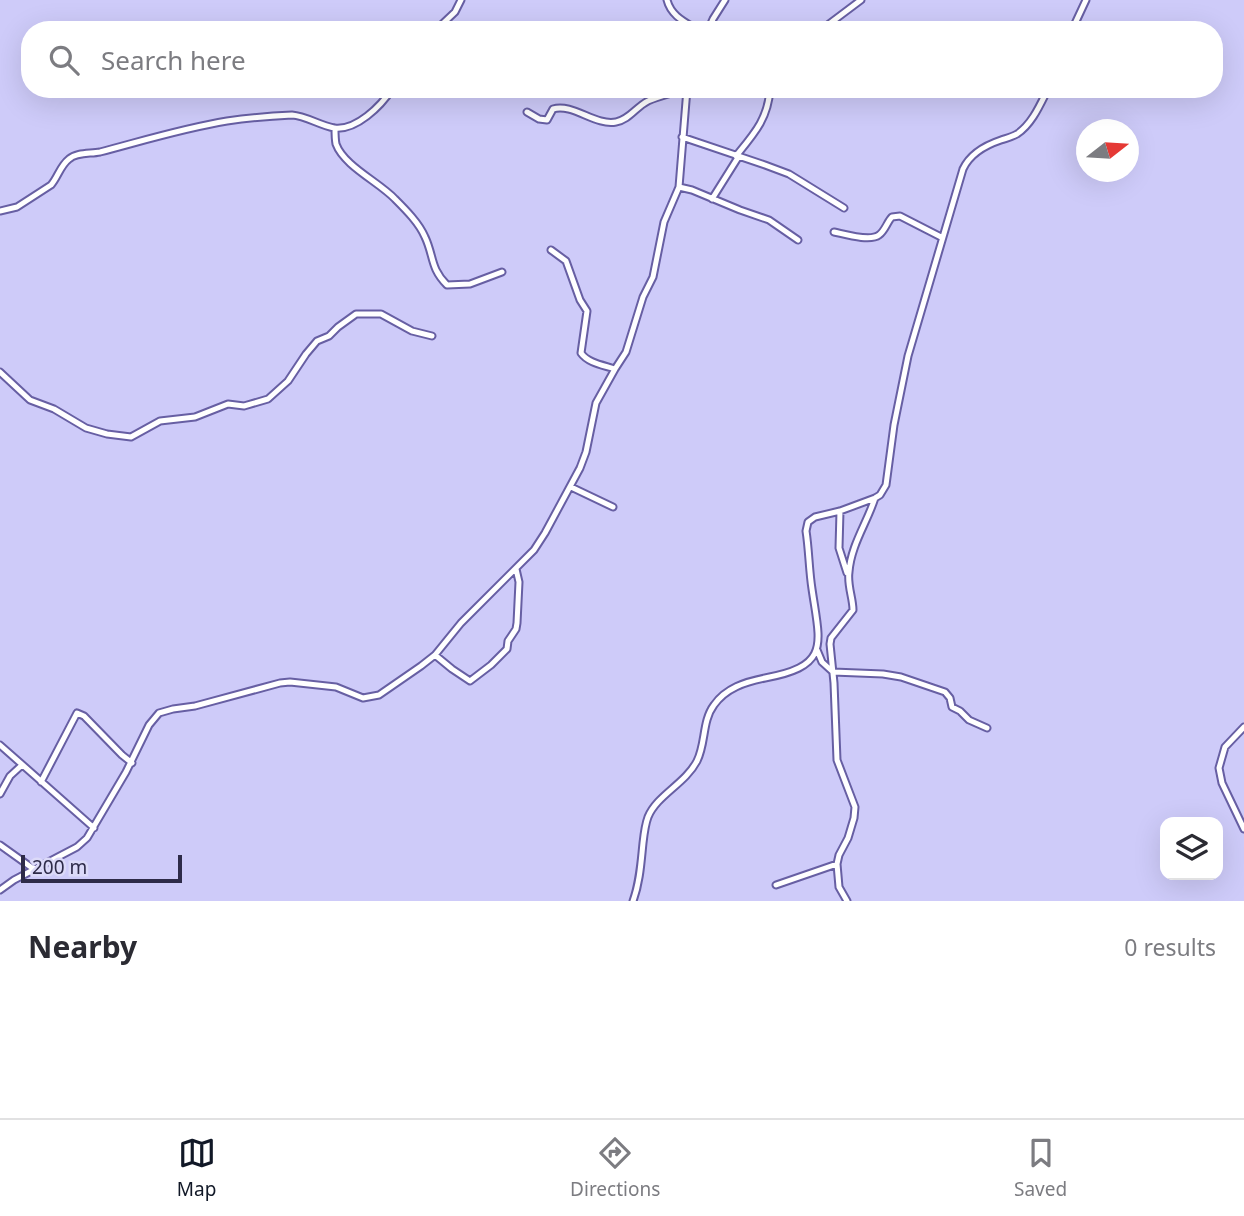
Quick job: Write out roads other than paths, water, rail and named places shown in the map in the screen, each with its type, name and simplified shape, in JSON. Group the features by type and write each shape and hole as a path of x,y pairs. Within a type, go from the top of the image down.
{"street":[{"path":"446,21 455,12 461,0"},
{"path":"667,0 668,7 683,21"},
{"path":"713,21 725,0"},
{"path":"833,21 861,0"},
{"path":"1076,21 1086,0"},
{"path":"0,211 17,207 51,185 66,161 78,154 94,153 138,140 235,120 299,115 335,128 347,127 378,108 385,98"},
{"path":"527,112 547,120 553,109 558,107 602,122 619,122 646,102 658,98"},
{"path":"0,890 77,847 87,838 132,763 149,725 159,713 290,682 336,687 363,698 379,695 435,655 461,623 534,550 580,468 596,403 626,352 643,297 653,277 664,222 679,187 685,98"},
{"path":"712,199 765,116 769,98"},
{"path":"987,728 969,720 952,707 947,694 937,688 883,674 833,672 822,662 817,650 819,637 811,587 806,526 815,517 875,498 886,485 903,375 941,237 966,161 988,145 1012,137 1025,127 1044,98"},
{"path":"335,128 336,144 344,157 394,198 419,226 427,240 436,272 447,285 470,284 502,272"},
{"path":"682,137 789,174 844,208"},
{"path":"679,187 769,220 798,240"},
{"path":"834,232 875,238 892,217 900,216 941,237"},
{"path":"551,250 566,261 580,300 587,311 581,352 583,356 615,369"},
{"path":"0,372 30,400 86,428 131,437 160,421 195,417 228,404 244,406 268,399 288,381 317,341 329,336 356,314 381,314 412,331 432,336"},
{"path":"570,487 613,507"},
{"path":"848,578 851,560 875,498"},
{"path":"840,511 839,548 853,607 851,614 830,641 837,760 855,807 852,825 837,864 839,887 847,901"},
{"path":"435,655 470,681 507,649 517,623 519,582 516,569"},
{"path":"633,901 648,816 657,803 683,780 696,762 701,752 710,710 724,694 743,683 792,673 802,667 817,650"},
{"path":"41,782 77,713 132,763"},
{"path":"1244,727 1226,747 1219,768 1222,783 1244,829"},
{"path":"0,745 94,828"},
{"path":"0,794 10,776 22,765"},
{"path":"0,845 35,870"},
{"path":"776,885 837,864"}]}
